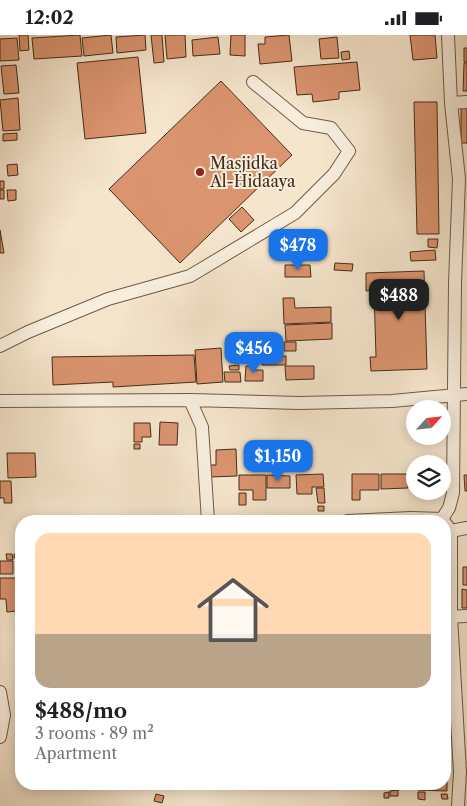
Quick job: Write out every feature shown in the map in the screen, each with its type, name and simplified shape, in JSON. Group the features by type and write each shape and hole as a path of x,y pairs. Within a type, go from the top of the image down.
{"street":[{"path":"447,515 453,493 453,394 461,283 463,180 450,103 448,35"},
{"path":"0,346 28,331 108,299 190,276 294,213 334,174 348,151 331,128 303,123 252,82"},
{"path":"450,103 467,102"},
{"path":"0,401 190,400 299,403 392,401 467,394"},
{"path":"190,400 202,427 208,515"},
{"path":"451,525 467,528"},
{"path":"451,617 467,616"},
{"path":"451,636 462,706 458,806"},
{"path":"0,692 4,715 0,737"}],"building":[{"path":"19,35 28,35 29,50 20,51"},
{"path":"80,35 82,56 34,59 32,38"},
{"path":"111,35 113,53 84,56 82,38"},
{"path":"145,35 146,50 117,53 116,37"},
{"path":"151,35 162,35 164,62 154,63"},
{"path":"165,35 185,35 186,57 167,59"},
{"path":"231,35 245,35 245,56 230,55"},
{"path":"289,35 292,61 260,64 258,44 265,44 265,37"},
{"path":"410,35 435,35 437,58 413,60"},
{"path":"218,37 220,54 193,56 192,40"},
{"path":"337,37 339,58 321,59 319,39"},
{"path":"17,38 19,60 0,61 0,39"},
{"path":"464,48 467,48 467,62 464,62"},
{"path":"349,51 350,59 342,60 341,52"},
{"path":"138,57 146,133 85,139 77,63"},
{"path":"357,62 360,90 339,92 339,99 313,102 312,94 297,95 294,67"},
{"path":"464,63 467,63 467,91 463,91"},
{"path":"16,65 19,93 4,94 1,66"},
{"name":"Masjidka Al-Hidaaya","path":"221,81 292,155 180,263 109,189"},
{"path":"18,98 20,130 3,131 0,100"},
{"path":"414,102 437,102 439,234 417,234"},
{"path":"461,103 467,103 467,143 461,143"},
{"path":"17,133 17,140 3,141 3,134"},
{"path":"17,164 18,175 8,176 7,165"},
{"path":"0,181 4,181 4,189 0,189"},
{"path":"0,190 4,190 4,199 0,199"},
{"path":"7,190 16,190 16,200 8,201"},
{"path":"242,207 254,220 241,232 229,219"},
{"path":"0,230 4,253 0,253"},
{"path":"294,231 296,240 286,243 284,233"},
{"path":"428,239 438,239 437,248 428,247"},
{"path":"435,250 436,260 411,261 410,252"},
{"path":"335,263 353,264 352,271 334,270"},
{"path":"285,265 310,265 311,277 285,277"},
{"path":"424,271 427,369 371,371 370,357 376,357 374,290 366,291 366,273"},
{"path":"283,298 294,298 295,308 331,307 331,322 284,324"},
{"path":"332,323 332,339 286,341 285,325"},
{"path":"284,342 296,342 296,351 284,351"},
{"path":"221,348 223,382 197,384 195,350"},
{"path":"194,355 196,382 113,387 113,382 53,385 52,357"},
{"path":"261,356 286,356 286,365 262,365"},
{"path":"239,365 239,370 230,370 229,366"},
{"path":"246,366 255,366 255,370 263,370 263,381 245,381"},
{"path":"285,366 314,366 314,379 286,380"},
{"path":"224,372 240,372 241,382 225,382"},
{"path":"160,422 178,423 177,445 159,445"},
{"path":"134,423 150,423 151,437 142,437 142,442 134,442"},
{"path":"134,444 140,444 140,449 134,449"},
{"path":"236,449 237,476 210,477 209,465 216,465 216,450"},
{"path":"7,453 35,453 36,477 8,478"},
{"path":"323,474 324,487 312,487 312,494 297,494 296,475"},
{"path":"352,474 379,474 379,490 360,490 360,500 352,500"},
{"path":"381,474 406,474 406,488 381,489"},
{"path":"239,475 266,475 266,500 253,500 253,490 239,490"},
{"path":"267,475 290,476 290,488 267,488"},
{"path":"464,475 467,475 467,491 465,491"},
{"path":"0,481 11,481 12,503 4,503 4,498 0,498"},
{"path":"316,488 324,488 325,503 318,503"},
{"path":"239,493 246,493 246,505 239,505"},
{"path":"318,506 324,506 324,511 318,511"},
{"path":"6,554 12,554 13,560 7,560"},
{"path":"0,561 13,561 13,574 0,574"},
{"path":"463,567 467,567 467,585 463,585"},
{"path":"0,578 15,578 15,611 7,612 6,599 0,599"},
{"path":"462,589 467,590 467,608 462,608"},
{"path":"398,790 398,796 390,796 390,791"},
{"path":"389,792 389,798 384,798 384,793"},
{"path":"418,792 425,792 425,800 418,799"},
{"path":"156,794 164,796 162,803 154,801"},
{"path":"441,794 447,794 448,799 442,799"}],"place":[{"name":"Masjidka Al-Hidaaya","path":"200,172"}]}
